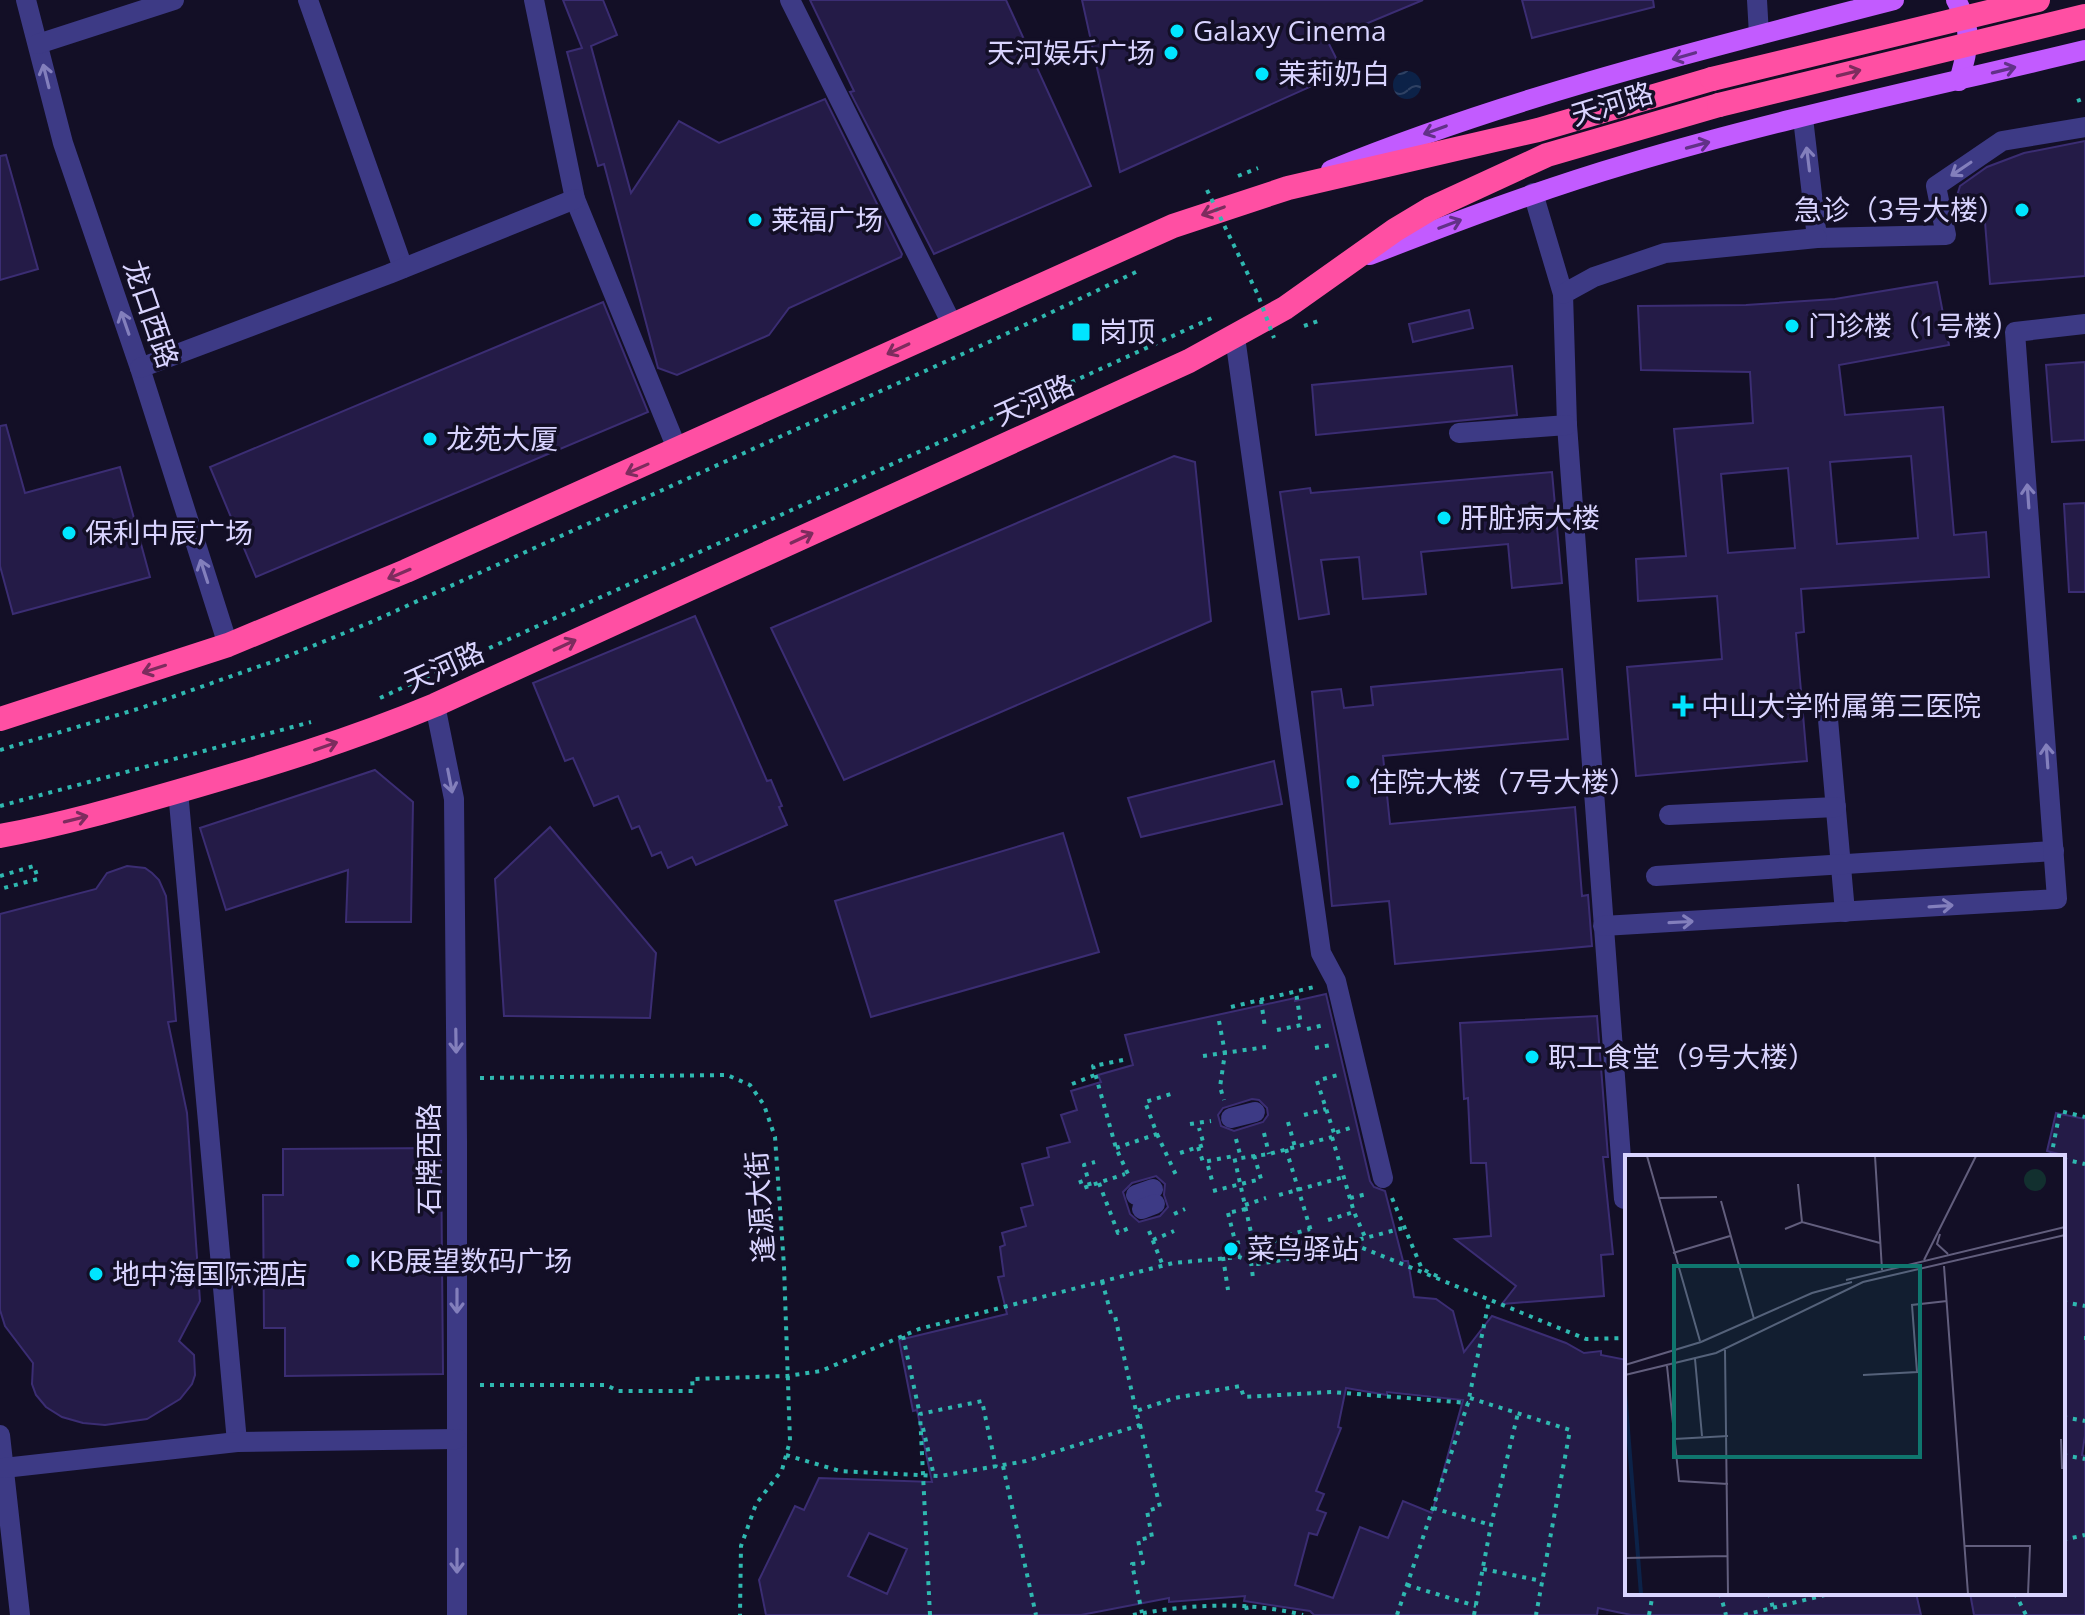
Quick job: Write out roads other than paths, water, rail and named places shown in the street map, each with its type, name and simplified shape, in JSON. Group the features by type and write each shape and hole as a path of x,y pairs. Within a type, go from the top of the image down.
{"highway":[{"name":"天河路","path":"0,719 228,645 406,571 1173,226 1288,188 1538,130 1712,79 2038,0"},
{"name":"天河路","path":"0,836 79,819 321,748 435,705 1142,384 1285,308 1430,209 1547,155 1719,105 2085,16"}],"main road":[{"path":"1288,188 1457,122 1759,35 1894,0"},
{"path":"1956,0 1967,23 1969,36 1959,81"},
{"path":"1351,262 1533,193 1631,163 2085,50"}],"street":[{"name":"龙口西路","path":"26,0 63,143 140,368 228,645"},
{"path":"38,44 174,0"},
{"path":"308,0 403,268"},
{"path":"534,0 575,199 678,451"},
{"path":"790,0 952,324"},
{"path":"1757,0 1759,35"},
{"path":"1803,118 1817,238"},
{"path":"1563,294 1594,277 1665,253 1817,238 1946,235 1936,186 2002,141 2085,127"},
{"path":"1533,193 1563,294 1567,425 1624,1199"},
{"path":"140,368 575,199"},
{"path":"1603,926 2057,899 2015,332 2085,324"},
{"path":"1235,337 1321,953 1336,981 1367,1122 1383,1178"},
{"path":"1459,433 1567,425"},
{"name":"石牌西路","path":"435,705 454,799 457,1615"},
{"path":"1827,708 1845,912"},
{"path":"178,791 237,1442"},
{"path":"1669,815 1836,807"},
{"path":"1656,876 2054,851"},
{"path":"1231,1118 1259,1120"},
{"path":"0,1435 20,1615"},
{"path":"4,1468 237,1442 457,1439"}],"water":[{"path":"1407,71 1417,75 1421,85 1417,95 1407,99 1397,95 1393,85 1397,75"}],"place":[{"name":"Galaxy Cinema","path":"1177,31"},
{"name":"天河娱乐广场","path":"1171,53"},
{"name":"茉莉奶白","path":"1262,74"},
{"name":"急诊（3号大楼）","path":"2022,210"},
{"name":"莱福广场","path":"755,220"},
{"name":"门诊楼（1号楼）","path":"1792,326"},
{"name":"岗顶","path":"1081,332"},
{"name":"龙苑大厦","path":"430,439"},
{"name":"肝脏病大楼","path":"1444,518"},
{"name":"保利中辰广场","path":"69,533"},
{"name":"中山大学附属第三医院","path":"1683,706"},
{"name":"住院大楼（7号大楼）","path":"1353,782"},
{"name":"职工食堂（9号大楼）","path":"1532,1057"},
{"name":"菜鸟驿站","path":"1231,1249"},
{"name":"KB展望数码广场","path":"353,1261"},
{"name":"地中海国际酒店","path":"96,1274"}]}
